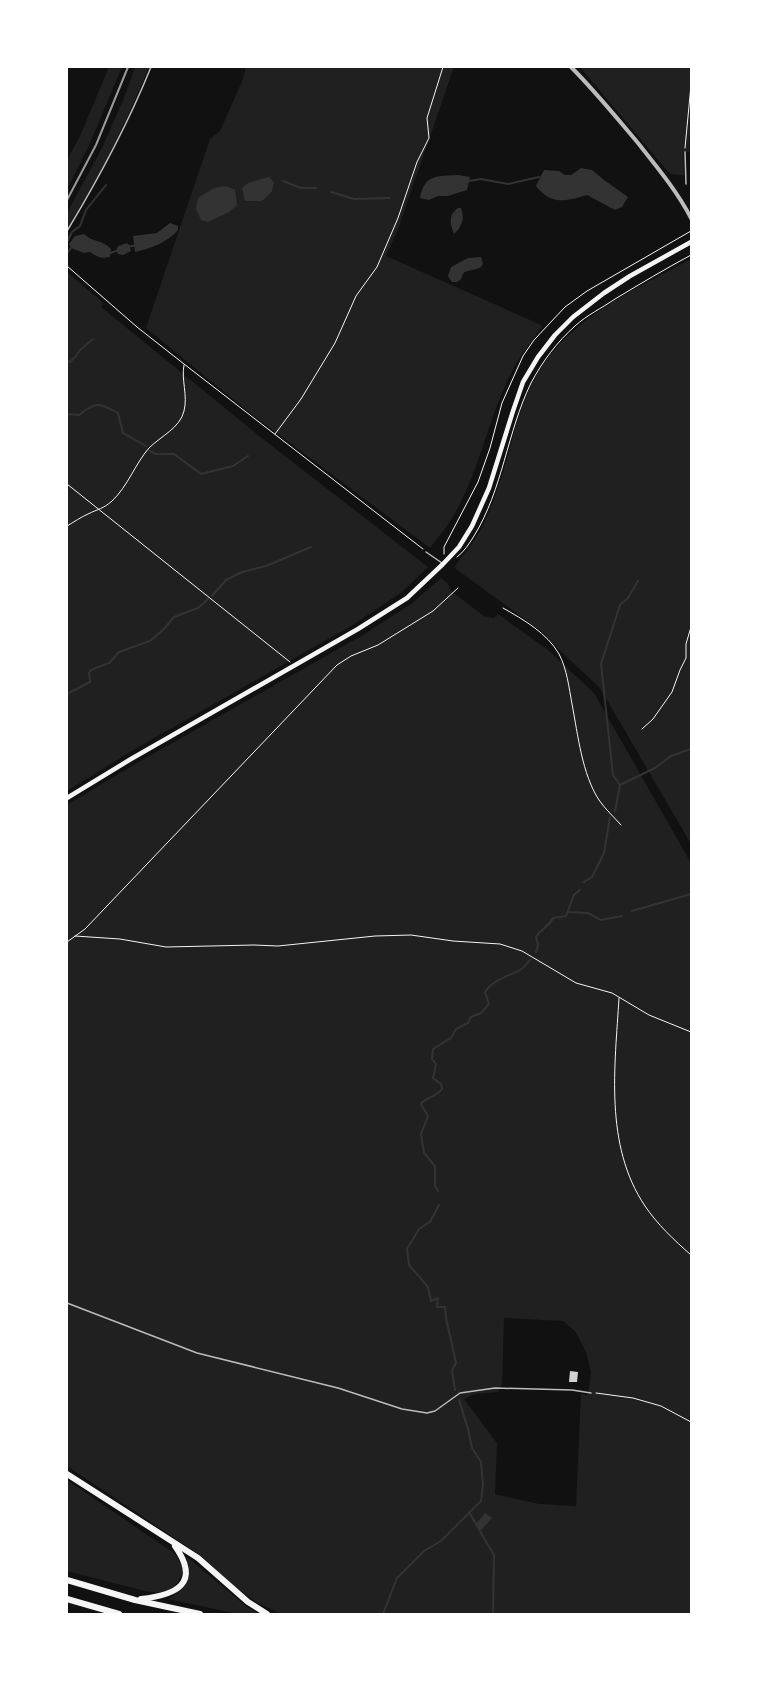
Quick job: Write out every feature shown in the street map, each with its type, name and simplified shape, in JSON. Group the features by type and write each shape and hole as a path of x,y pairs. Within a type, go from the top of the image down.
{"highway":[{"path":"67,1474 198,1558 248,1602 267,1614"},
{"path":"135,1600 162,1597 174,1592 181,1586 186,1574 186,1566 184,1558 173,1543"},
{"path":"67,1580 135,1600 200,1614"},
{"path":"67,1599 119,1614"}],"main road":[{"path":"67,798 131,759 295,666 408,598 459,546 472,526 489,488 512,410 523,382 538,357 555,335 573,317 604,293 630,276 691,242"}],"street":[{"path":"571,67 617,118 660,170 676,191 691,218"}],"lane":[{"path":"67,230 105,164 133,108 151,67"},
{"path":"685,152 686,184"},
{"path":"426,552 443,564"},
{"path":"67,1303 197,1353 338,1388 402,1409 426,1413 435,1411 460,1393 495,1388 572,1390 591,1393"}],"path":[{"path":"275,434 301,399 335,343 356,296 377,267 398,218 417,162 429,138 427,118 443,67"},
{"path":"685,152 691,85"},
{"path":"443,564 444,547 478,482 490,448 502,404 523,356 534,340 565,307 587,291 691,231"},
{"path":"453,559 458,557 465,550 481,524 496,488 520,411 531,383 553,350 576,325 593,313 691,255"},
{"path":"67,266 137,327 275,434 376,515 426,552"},
{"path":"67,526 89,513 100,510 112,501 123,488 140,459 150,447 172,430 184,412 186,400 182,371 184,364"},
{"path":"67,484 295,666"},
{"path":"67,942 84,929 337,665 352,656 378,645 433,611 458,588"},
{"path":"504,608 546,637 559,654 565,670 578,737 589,781 600,801 621,825"},
{"path":"642,729 653,719 672,692 686,658 686,644 691,627"},
{"path":"75,936 120,939 166,947 254,945 278,946 375,936 411,935 453,941 500,944 522,951 576,982 606,990 649,1015 691,1032"},
{"path":"619,997 614,1100 620,1142 629,1176 645,1206 672,1238 691,1255"},
{"path":"591,1393 634,1398 661,1406 691,1422"}],"shaded area":[{"path":"109,67 122,67 90,143 67,190 67,160 80,136"},
{"path":"135,67 149,67 112,149 67,227 67,213 102,148 124,98"},
{"path":"246,67 454,67 398,229 386,256 539,324 542,327 520,357 510,375 496,408 466,492 458,508 430,548 250,413 146,328 210,139 220,131 243,79"},
{"path":"580,67 691,67 689,152 683,152 684,175 670,174"},
{"path":"581,168 592,170 628,197 622,207 615,210 587,195 566,200 554,199 548,197 536,186 544,170 559,171 565,175 571,175"},
{"path":"458,175 470,177 467,190 448,196 438,196 429,200 420,198 425,184 429,180 438,176"},
{"path":"269,177 274,182 272,191 262,201 245,201 242,188 248,183"},
{"path":"226,186 235,190 237,205 229,212 208,222 201,220 196,209 198,198 214,188"},
{"path":"458,208 461,208 463,219 461,225 454,234 451,217"},
{"path":"170,223 178,226 178,230 174,235 147,249 135,252 133,236 157,233"},
{"path":"84,234 91,239 108,246 111,249 110,257 99,257 90,252 84,253 71,248 69,244 75,236"},
{"path":"127,243 130,246 131,251 123,255 118,254 116,251 118,246"},
{"path":"481,257 483,264 480,268 464,272 461,279 457,282 452,282 448,276 451,267 468,258"},
{"path":"691,259 691,844 600,688 554,645 545,634 456,569 455,566 477,535 486,518 505,467 516,424 526,396 532,383 546,361 562,342 601,309"},
{"path":"67,272 103,303 101,307 263,439 428,567 402,592 356,623 130,752 67,791"},
{"path":"441,578 448,584 451,591 484,616 494,618 498,614 548,650 594,693 691,863 691,1614 285,1614 277,1612 256,1602 234,1586 200,1555 67,1466 67,805 137,763 363,635 411,604","holes":["504,1318 563,1321 575,1331 586,1352 591,1372 588,1395 581,1394 576,1506 539,1504 495,1494 497,1443 464,1399 474,1394 498,1392 502,1385"]},
{"path":"67,1480 175,1554 182,1566 182,1574 173,1588 161,1593 145,1591 67,1571"},
{"path":"485,1513 492,1518 481,1530 475,1525"},
{"path":"187,1557 246,1606 259,1614 238,1614 168,1599 183,1587 186,1582 189,1571"}],"building":[{"path":"570,1371 578,1372 577,1382 569,1382"}],"waterway":[{"path":"469,181 481,179 508,184 539,177"},
{"path":"283,181 301,188 316,188"},
{"path":"67,242 72,232 80,226 86,210 106,185"},
{"path":"331,192 354,199 390,198"},
{"path":"130,246 135,246"},
{"path":"67,253 71,248"},
{"path":"110,253 116,251"},
{"path":"67,360 70,362 80,350 93,339"},
{"path":"67,414 79,415 90,407 98,405 107,407 118,413 123,433 146,446"},
{"path":"150,451 156,454 174,454 201,474 233,466 248,456"},
{"path":"212,596 226,580 242,572 266,566 311,547"},
{"path":"615,811 620,785 613,775 601,664 620,605 628,598 638,581"},
{"path":"67,694 90,682 89,673 91,670 109,663 119,652 150,641 164,629 174,617 198,608 208,599"},
{"path":"620,785 655,768 671,756 691,749"},
{"path":"584,882 592,877 604,853 610,817"},
{"path":"536,952 538,945 536,937 538,934 553,918 566,916 574,895 580,890"},
{"path":"632,911 691,894"},
{"path":"569,912 588,913 601,920 622,916"},
{"path":"438,1191 435,1186 435,1166 424,1153 421,1134 428,1116 421,1104 442,1089 441,1084 433,1078 436,1064 432,1059 433,1049 451,1038 456,1029 468,1023 471,1017 481,1013 489,1004 485,992 492,984 520,970 530,960"},
{"path":"439,1205 430,1222 419,1229 407,1249 409,1265 428,1287 431,1301 438,1298 437,1307 445,1307 456,1363 452,1370 455,1390"},
{"path":"383,1614 397,1578 424,1551 441,1541 481,1501 483,1485 481,1462 472,1448 459,1400"},
{"path":"469,1512 494,1555 493,1614"}],"railway":[{"path":"67,200 96,145 128,67"}]}
